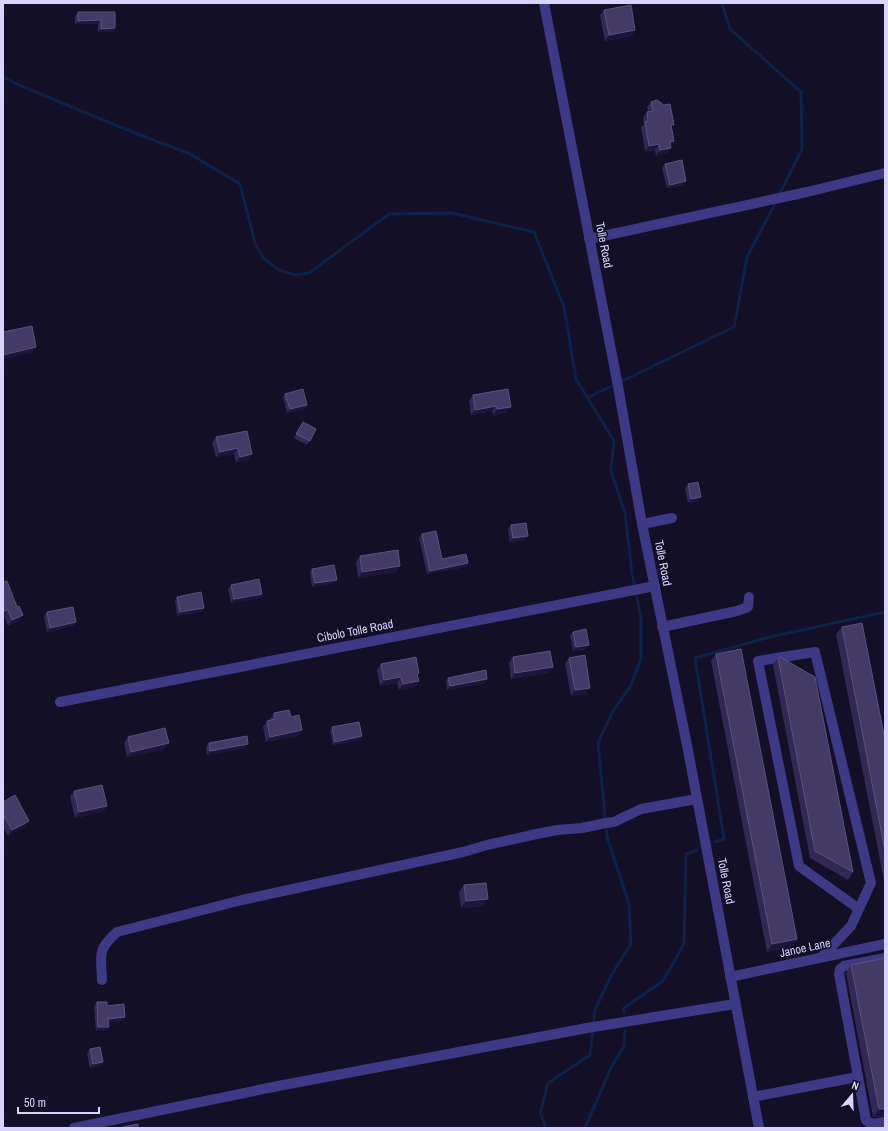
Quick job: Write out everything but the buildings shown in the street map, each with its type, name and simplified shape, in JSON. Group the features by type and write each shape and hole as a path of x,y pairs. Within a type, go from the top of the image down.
{"street":[{"name":"Tolle Road","path":"544,3 618,386 642,524 697,799 758,1128"},
{"path":"589,239 807,192 885,173"},
{"path":"642,524 672,518"},
{"name":"Cibolo Tolle Road","path":"60,702 655,586"},
{"path":"662,627 737,611 748,607 749,597"},
{"path":"822,957 851,926 859,909 871,883 815,652 758,661 799,866 859,909"},
{"path":"102,980 100,952 107,941 117,932 242,900 463,852 509,840 557,830 582,828 614,822 641,809 697,799"},
{"name":"Janoe Lane","path":"730,977 885,944"},
{"path":"885,958 844,966 840,969 838,974 866,1120 869,1123 874,1124 885,1122"},
{"path":"74,1128 278,1086 587,1028 735,1004"},
{"path":"753,1097 857,1077"}],"waterway":[{"path":"722,3 730,29 801,92 802,149 779,195"},
{"path":"3,77 21,86 125,129 190,154 240,184 255,243 263,258 279,270 295,275 309,273 389,214 452,213 534,232 564,307 576,379 614,441 611,471 625,513 632,573 641,618 641,659 630,687 613,711 598,743 607,837 629,904 631,944 612,974 595,1010 590,1055 548,1083 540,1113 546,1128"},
{"path":"587,398 734,327 747,257 776,202"},
{"path":"715,842 724,839 695,658 770,637 885,612"},
{"path":"624,1013 624,1008 663,981 684,944 686,854 697,850"},
{"path":"585,1128 611,1068 624,1046 625,1031"}]}
